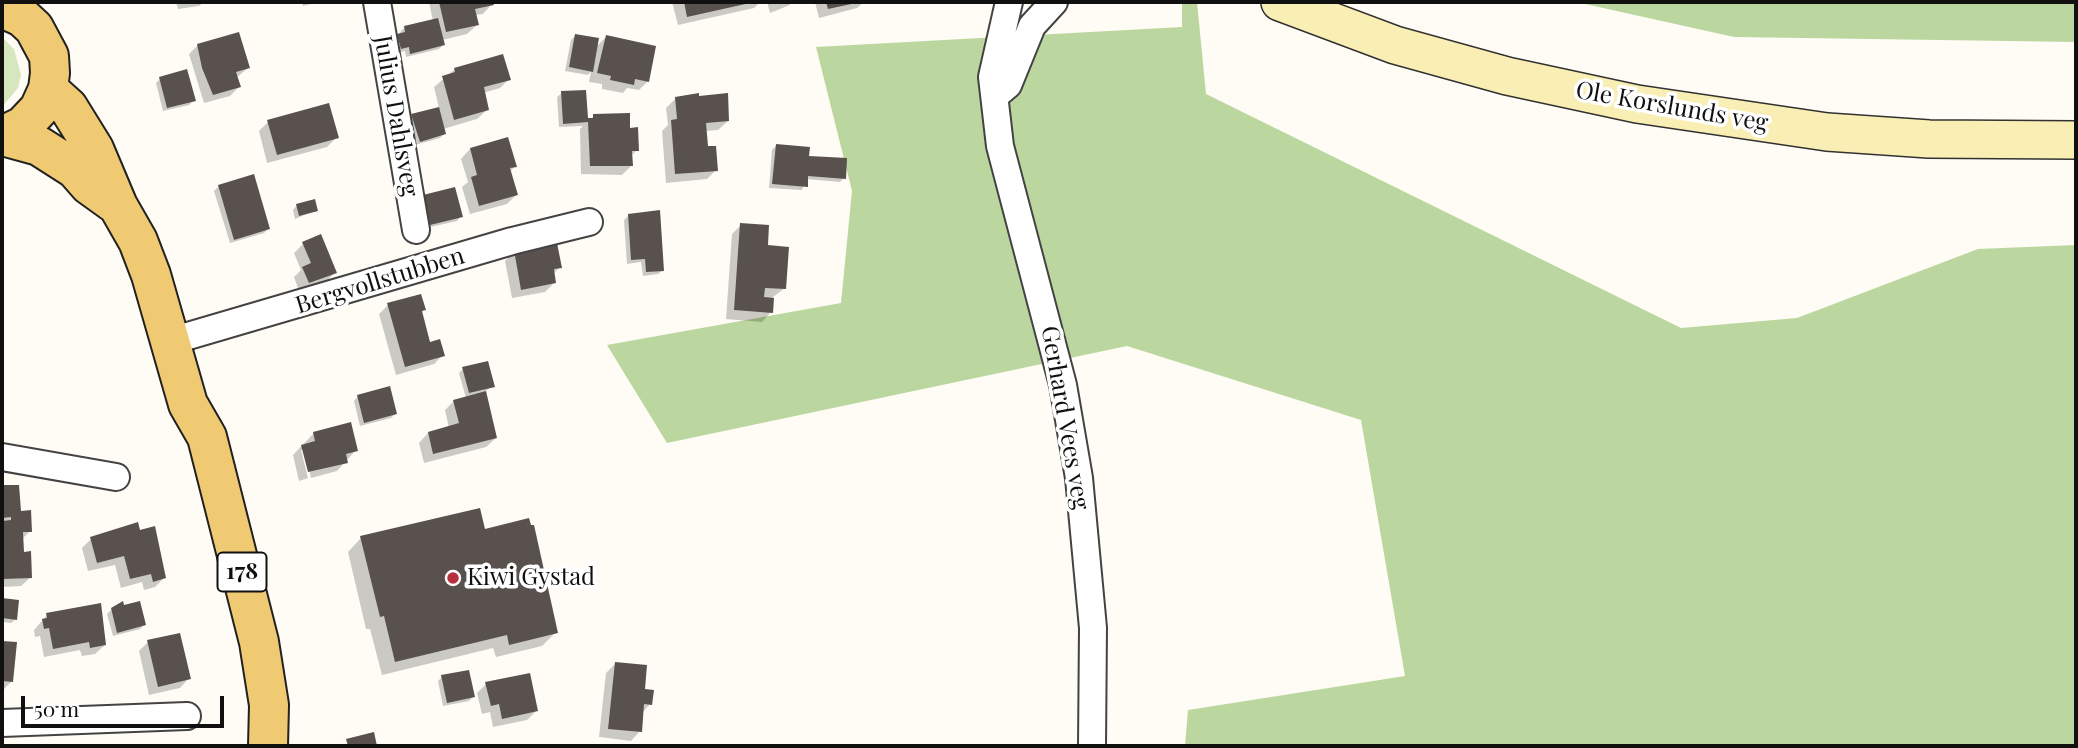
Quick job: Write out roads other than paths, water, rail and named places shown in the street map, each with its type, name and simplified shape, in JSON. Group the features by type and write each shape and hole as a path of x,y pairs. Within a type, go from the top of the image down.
{"main road":[{"path":"3,136 23,126 31,118 48,89 50,73 46,49 34,28 15,9"},
{"name":"178","path":"48,89 68,107 94,149 152,275 188,404 186,442 251,709 267,746"},
{"name":"178","path":"3,136 39,146 75,169 89,185 118,206"}],"street":[{"name":"Julius Dahlsveg","path":"377,2 416,230"},
{"name":"Gerhard Vees veg","path":"1009,2 992,77 1000,146 1061,373 1079,478 1093,628 1092,746"},
{"path":"996,95 1008,85 1032,26 1054,2"},
{"name":"Ole Korslunds veg","path":"1280,2 1395,45 1507,76 1637,104 1827,132 1930,139 2076,139"},
{"name":"Bergvollstubben","path":"171,341 512,241 589,222"},
{"path":"2,457 116,477"},
{"path":"2,723 187,716"}],"place":[{"name":"Kiwi Gystad","path":"453,578"}]}
